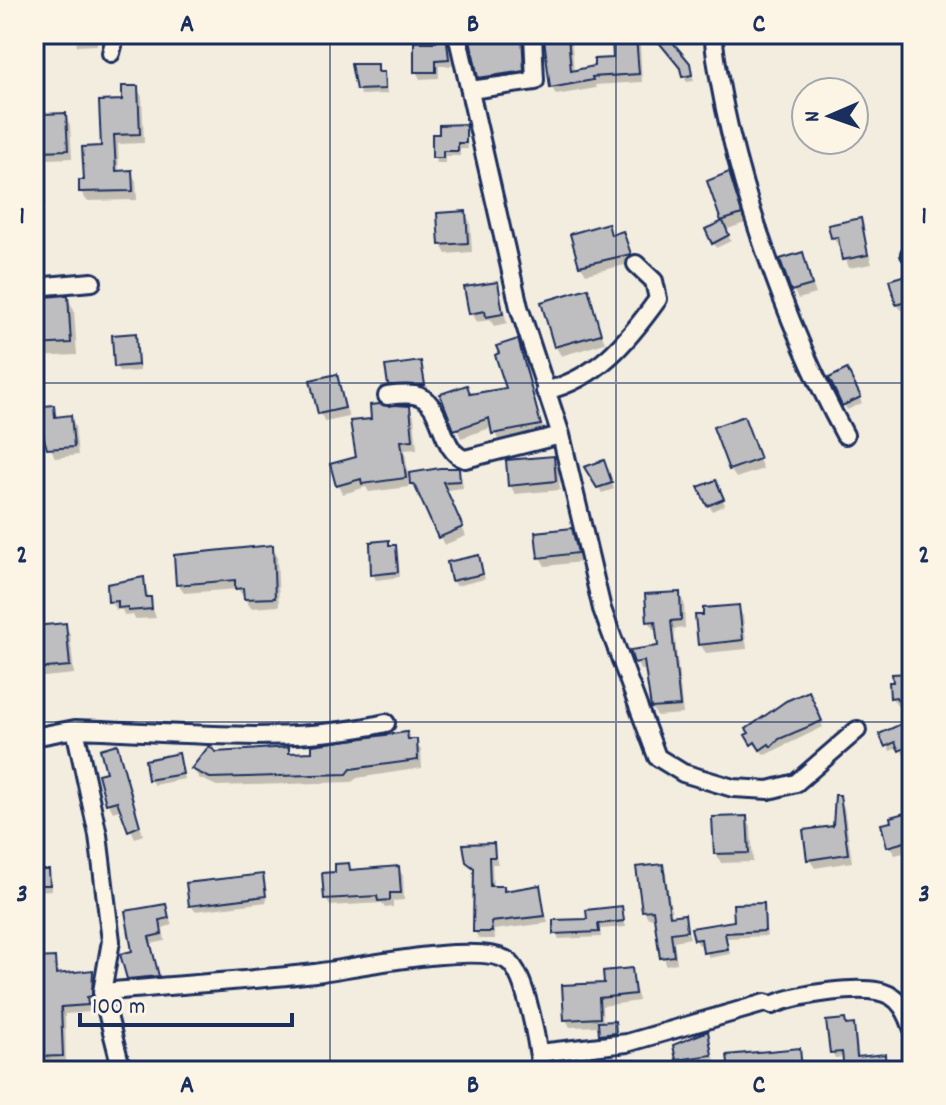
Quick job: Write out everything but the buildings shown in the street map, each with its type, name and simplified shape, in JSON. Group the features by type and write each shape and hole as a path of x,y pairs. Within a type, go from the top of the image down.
{"street":[{"path":"111,53 116,34"},
{"path":"457,34 519,307 561,435 602,609 657,757 683,773 733,788 769,790 796,783 857,730"},
{"path":"470,90 535,81 533,34"},
{"path":"713,34 734,136 757,225 814,378 845,435"},
{"path":"34,191 34,201"},
{"path":"545,391 571,385 612,358 643,320 658,299 654,281 636,264"},
{"path":"34,287 92,282"},
{"path":"387,396 417,395 430,404 454,452 465,459 561,435"},
{"path":"34,737 75,729 308,735 351,732 386,723"},
{"path":"75,729 98,835 111,941 102,992 122,1071"},
{"path":"102,992 315,973 406,959 492,955 513,966 524,994 541,1071"},
{"path":"539,1053 627,1043 765,1003 772,1005 837,991 873,992 893,997 912,1027"}]}
